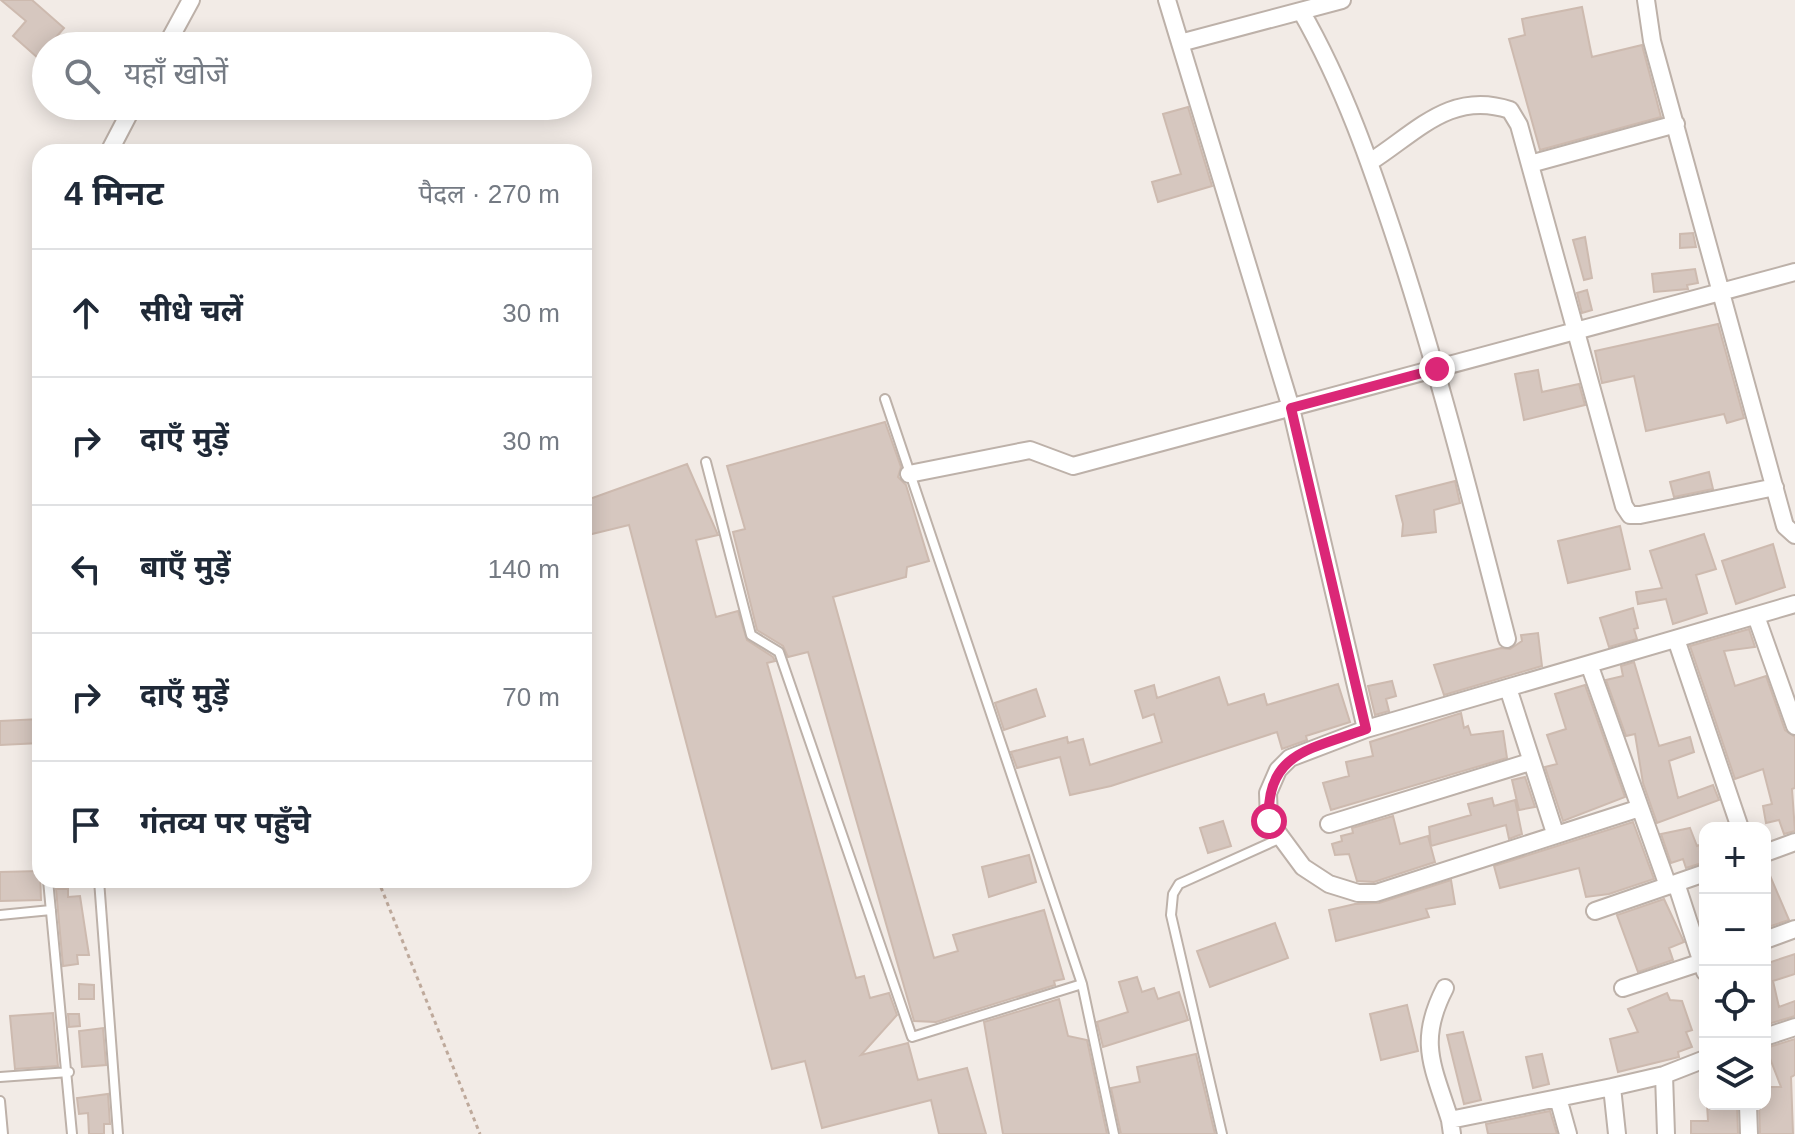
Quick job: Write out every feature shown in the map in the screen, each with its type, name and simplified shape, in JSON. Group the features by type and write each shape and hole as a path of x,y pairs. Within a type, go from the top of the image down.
{"street":[{"path":"174,32 191,0"},
{"path":"1167,0 1291,408 1366,729"},
{"path":"1180,43 1342,0"},
{"path":"1646,0 1652,41 1785,526 1795,535"},
{"path":"1301,11 1328,59 1370,162 1437,369 1507,639"},
{"path":"1370,162 1439,114 1455,107 1488,102 1510,110 1519,125 1578,331 1619,495 1630,515 1775,487"},
{"path":"113,144 126,120"},
{"path":"1530,164 1676,124"},
{"path":"909,474 1030,450 1073,466 1795,272"},
{"path":"1640,808 1376,893 1358,893 1329,884 1303,867 1269,821 1268,793 1278,770 1290,758 1366,729 1795,604"},
{"path":"1756,616 1795,726"},
{"path":"1676,639 1738,822"},
{"path":"1589,664 1640,808 1699,952"},
{"path":"1508,688 1555,833"},
{"path":"1329,824 1530,762"},
{"path":"1771,852 1793,849"},
{"path":"1595,911 1699,875"},
{"path":"1771,938 1795,929"},
{"path":"1623,988 1700,966"},
{"path":"1445,988 1430,1023 1427,1047 1451,1127 1558,1098 1664,1075 1699,1061"},
{"path":"1771,1035 1795,1027"},
{"path":"1664,1075 1666,1134"},
{"path":"1612,1087 1617,1134"},
{"path":"1558,1098 1568,1134"},
{"path":"1748,1110 1749,1134"}],"lane":[{"path":"885,399 1082,984 1114,1134"},
{"path":"706,462 751,635 779,652 912,1037 1082,984"},
{"path":"1222,1134 1171,915 1173,894 1179,884 1281,838"},
{"path":"49,888 69,1072 72,1134"},
{"path":"100,888 118,1134"},
{"path":"0,915 51,910"},
{"path":"0,1077 69,1072"},
{"path":"0,1101 3,1134"}],"path":[{"path":"381,888 480,1134"}],"building":[{"path":"1,0 32,0 64,28 61,32 32,32 32,53 13,36 26,21"},
{"path":"1582,7 1592,57 1642,45 1661,117 1540,150 1509,39 1525,35 1522,19"},
{"path":"1188,107 1212,186 1158,202 1152,182 1181,174 1163,114"},
{"path":"1693,233 1696,247 1680,248 1680,234"},
{"path":"1585,237 1592,278 1584,280 1573,240"},
{"path":"1695,269 1698,283 1687,285 1688,289 1654,292 1652,274"},
{"path":"1587,290 1592,310 1582,313 1577,293"},
{"path":"1718,324 1744,418 1727,423 1724,414 1646,431 1634,376 1602,383 1595,351"},
{"path":"1538,370 1542,392 1579,384 1585,405 1524,420 1515,374"},
{"path":"885,422 901,467 898,477 906,485 929,561 907,567 906,577 833,597 934,958 958,951 953,935 1044,910 1064,979 1054,981 1055,985 936,1022 914,1021 808,652 788,657 783,646 757,630 733,532 745,529 727,466"},
{"path":"687,464 718,535 696,540 716,617 738,611 747,640 775,661 767,663 856,978 864,976 870,998 889,993 897,1015 861,1055 908,1043 918,1080 967,1068 986,1134 939,1134 931,1100 822,1128 805,1061 772,1069 629,525 592,534 592,498"},
{"path":"1709,472 1713,489 1674,497 1670,482"},
{"path":"1455,481 1460,503 1434,510 1436,532 1402,536 1403,524 1396,496"},
{"path":"1620,526 1630,569 1568,583 1558,541"},
{"path":"1704,534 1716,569 1696,575 1707,613 1673,624 1666,599 1638,604 1636,592 1662,588 1650,551"},
{"path":"1773,544 1785,587 1736,604 1722,561"},
{"path":"1633,608 1637,639 1609,647 1600,618"},
{"path":"1749,629 1755,647 1724,651 1735,686 1766,676 1785,730 1795,737 1795,788 1792,789 1795,831 1784,834 1779,820 1766,822 1763,806 1772,804 1763,769 1735,779 1690,646"},
{"path":"1538,633 1542,666 1444,695 1434,665 1501,648 1510,649 1522,641 1521,635"},
{"path":"1634,662 1659,746 1690,737 1694,752 1669,761 1678,798 1713,785 1719,800 1657,823 1643,783 1635,734 1626,736 1606,680 1623,676 1621,666"},
{"path":"1219,677 1228,705 1264,694 1267,705 1338,684 1350,722 1306,736 1307,740 1282,749 1277,732 1111,786 1070,795 1060,757 1017,768 1011,752 1067,737 1068,743 1083,739 1090,765 1162,742 1154,714 1143,718 1135,691 1154,685 1157,698"},
{"path":"1392,681 1396,696 1386,699 1389,711 1375,715 1368,686"},
{"path":"1585,685 1625,797 1563,821 1545,767 1557,764 1547,735 1566,729 1555,694"},
{"path":"1036,689 1045,716 1004,730 995,703"},
{"path":"1461,713 1464,728 1468,726 1471,735 1503,731 1507,758 1331,810 1323,783 1349,776 1346,762 1373,756 1370,742"},
{"path":"32,719 32,743 0,745 0,721"},
{"path":"1525,777 1535,807 1519,810 1512,780"},
{"path":"1492,798 1494,806 1515,800 1522,834 1509,839 1506,825 1431,846 1429,827 1471,815 1468,804"},
{"path":"1393,816 1400,844 1428,836 1435,862 1374,882 1357,881 1349,854 1335,855 1332,844 1342,841 1341,836 1353,833 1352,828"},
{"path":"1223,821 1231,846 1208,853 1200,828"},
{"path":"1633,822 1654,879 1609,894 1586,897 1579,868 1500,888 1494,866"},
{"path":"1690,828 1699,845 1699,864 1686,868 1683,859 1671,863 1661,834"},
{"path":"1029,855 1036,882 989,897 982,867"},
{"path":"32,871 32,888 41,888 41,900 0,901 0,872"},
{"path":"1771,878 1789,920 1771,926"},
{"path":"1451,880 1455,904 1426,909 1429,917 1336,941 1329,910 1379,903"},
{"path":"56,889 68,889 68,897 80,896 89,955 77,955 78,964 63,966"},
{"path":"1664,899 1684,942 1669,948 1673,960 1638,972 1617,915"},
{"path":"1275,923 1288,958 1210,987 1197,951"},
{"path":"1795,954 1795,974 1773,981 1779,1007 1795,1001 1795,1016 1771,1023 1771,966 1771,962"},
{"path":"1137,977 1142,992 1154,988 1158,999 1179,992 1188,1020 1103,1047 1097,1022 1128,1012 1119,982"},
{"path":"79,984 94,985 94,999 79,999"},
{"path":"1667,993 1670,1000 1682,1001 1692,1030 1686,1032 1692,1047 1678,1052 1679,1057 1618,1072 1610,1039 1638,1032 1628,1009"},
{"path":"1059,999 1068,1036 1087,1040 1107,1134 1003,1134 984,1022"},
{"path":"1407,1005 1418,1051 1381,1060 1370,1014"},
{"path":"53,1013 58,1066 15,1069 10,1016"},
{"path":"68,1014 79,1014 80,1026 69,1027"},
{"path":"103,1028 106,1065 82,1067 79,1031"},
{"path":"1463,1032 1481,1100 1464,1104 1447,1035"},
{"path":"1795,1039 1795,1075 1791,1077 1793,1134 1760,1134 1759,1110 1771,1110 1771,1087 1781,1087 1771,1061 1771,1046"},
{"path":"1196,1054 1215,1134 1121,1134 1111,1088 1140,1082 1137,1067"},
{"path":"1542,1054 1549,1084 1533,1088 1526,1057"},
{"path":"108,1094 110,1124 104,1124 104,1134 89,1134 88,1113 79,1114 77,1098"},
{"path":"1707,1110 1737,1110 1738,1134 1691,1134 1691,1121 1708,1121"},
{"path":"1550,1111 1557,1134 1488,1134 1486,1124"}],"route":[{"path":"1269,821 1268,793 1278,770 1290,758 1366,729 1291,408 1437,369"}]}
